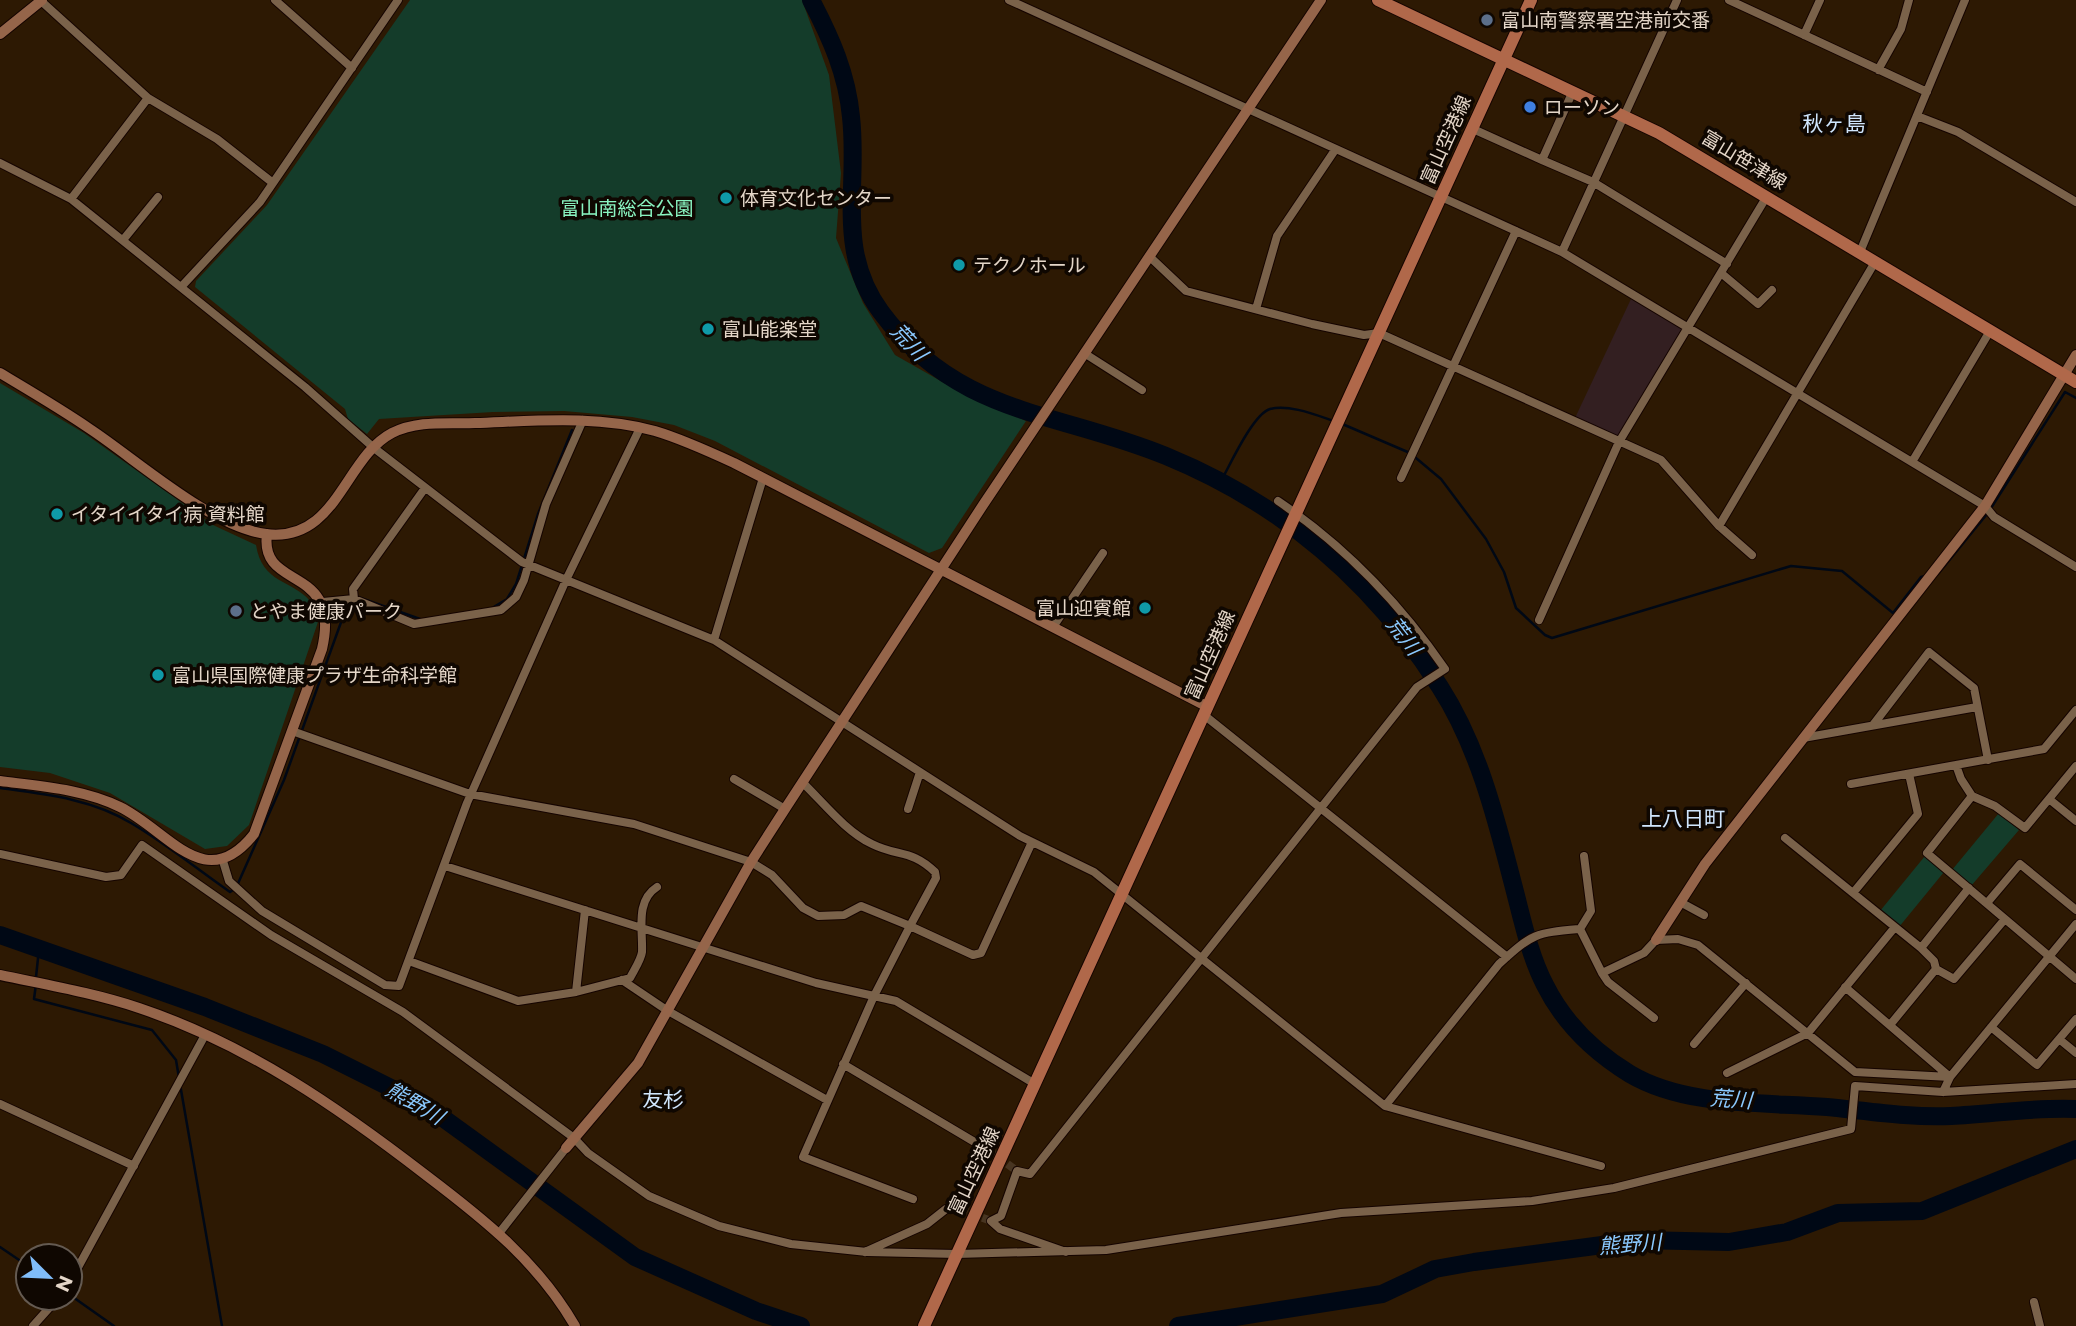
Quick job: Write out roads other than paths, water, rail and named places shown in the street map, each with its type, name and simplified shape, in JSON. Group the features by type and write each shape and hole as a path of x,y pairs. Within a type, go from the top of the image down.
{"main road":[{"name":"富山笹津線","path":"1378,0 1623,115 1767,196 2076,382"},
{"name":"富山空港線","path":"924,1326 1531,0"}],"street":[{"path":"0,34 41,0 148,98 217,139 273,183"},
{"path":"275,0 352,68"},
{"path":"182,286 273,183 398,0"},
{"path":"1009,0 1562,252 1985,506 1994,517 2076,567"},
{"path":"500,1232 574,1138 638,1063 751,862 802,782 1321,0"},
{"path":"1562,252 1677,0"},
{"path":"1729,0 1927,92"},
{"path":"1804,35 1820,0"},
{"path":"1878,70 1901,29 1909,0"},
{"path":"1860,252 1965,0"},
{"path":"1542,160 1573,91"},
{"path":"71,199 148,98"},
{"path":"1917,116 1958,132 2076,202"},
{"path":"1472,129 1593,182 1727,264"},
{"path":"1256,309 1277,236 1335,150"},
{"path":"0,163 71,199 182,286 374,448 527,564 714,640 1031,842 1094,872 1385,1106 1601,1166"},
{"path":"1539,620 1619,442 1767,196"},
{"path":"123,240 158,197"},
{"path":"1401,478 1516,231"},
{"path":"1150,257 1186,291 1364,335 1379,333 1661,460 1719,526 1752,555"},
{"path":"1719,526 1875,262"},
{"path":"1721,273 1758,304 1772,290"},
{"path":"1912,462 1990,331"},
{"path":"1084,354 1142,390"},
{"path":"1602,973 1644,953 1656,940 1704,864 1985,506 2076,355"},
{"path":"0,373 89,427 217,517 244,530 267,534 287,534 307,526 329,509 374,448 391,434 417,425 583,420 640,428 701,448 1053,627 1206,711 1321,808 1507,957"},
{"path":"323,602 354,599 414,624 501,610 516,597 546,504 583,420"},
{"path":"223,861 229,881 262,911 385,985 399,986 470,794 566,580 640,428"},
{"path":"714,640 764,478"},
{"path":"354,599 353,589 425,488"},
{"path":"1067,1252 1000,1229 991,1221 1001,1216 1017,1171 1030,1174 1417,687 1445,669 1379,583 1278,501"},
{"path":"0,781 76,793 120,807 190,855 223,861 240,852 254,834 323,642 327,619 318,594 273,563 266,550 267,534"},
{"path":"1053,627 1103,553"},
{"path":"1873,725 1929,652 1974,688 1987,760"},
{"path":"1803,738 1978,707"},
{"path":"1850,784 2044,749 2076,710"},
{"path":"292,731 470,794 634,824 751,862 772,875 803,908 818,916 844,915 861,906 973,956 981,953 1031,842"},
{"path":"1956,765 1972,796 1995,806 2025,828 2076,766"},
{"path":"908,809 920,772"},
{"path":"1853,893 1918,814 1909,774"},
{"path":"734,779 785,809"},
{"path":"802,782 858,836 874,845 920,858 935,872 936,878 874,996 803,1157 913,1199"},
{"path":"1972,796 1927,853 2076,979"},
{"path":"2049,799 2076,821"},
{"path":"1786,838 1921,948 1934,961 1936,969 1954,979 2005,919"},
{"path":"0,854 106,877 121,875 142,845 271,935 403,1012 574,1138 587,1153 649,1196 719,1226 791,1244 956,1258 1106,1250 1341,1213 1532,1201 1614,1188 1851,1129 1855,1086 1943,1092 2076,1084"},
{"path":"1580,929 1591,911 1584,856"},
{"path":"1987,903 2020,864 2076,910"},
{"path":"445,866 816,983 896,1001 1035,1084"},
{"path":"409,961 518,1001 576,992 630,978 642,954 641,926 646,900 657,887"},
{"path":"1921,948 1969,888"},
{"path":"1680,902 1704,915"},
{"path":"576,992 585,910"},
{"path":"1943,1092 1950,1077 2076,924"},
{"path":"1727,1073 1808,1033 1895,927"},
{"path":"1385,1106 1507,957 1538,933 1580,929"},
{"path":"1580,929 1608,982 1654,1018"},
{"path":"1656,940 1678,939 1698,945 1855,1072 1950,1077"},
{"path":"1889,1025 1936,969"},
{"path":"0,975 139,1008 205,1035 274,1069 333,1104 500,1232 539,1273 575,1326"},
{"path":"622,980 668,1011 827,1100"},
{"path":"1695,1044 1746,983"},
{"path":"1846,988 1950,1077"},
{"path":"1991,1027 2037,1065 2076,1019"},
{"path":"84,1257 205,1035"},
{"path":"2059,1040 2076,1053"},
{"path":"843,1064 986,1149 956,1209 946,1209 927,1224 865,1252"},
{"path":"0,1104 134,1166"},
{"path":"2034,1302 2040,1326"},
{"path":"33,1326 46,1312"}],"waterway":[{"name":"荒川","path":"811,0 831,42 846,86 853,143 853,241 867,289 881,312 911,346 943,372 976,391 1012,406 1126,441 1209,475 1286,522 1355,580 1414,649 1440,687 1465,733 1500,834 1526,936 1539,973 1561,1012 1592,1046 1630,1074 1652,1085 1700,1098 1936,1116 2076,1109"},
{"path":"1991,508 2065,392 2076,398"},
{"path":"1221,481 1249,430 1256,420 1270,409 1294,409 1334,421"},
{"path":"1340,423 1410,453 1441,479 1486,539 1504,572 1516,608 1545,635 1552,638 1791,566 1842,571 1893,613 1921,577 1925,576"},
{"path":"492,608 507,599 516,584 538,514 572,430"},
{"path":"1938,574 1987,514"},
{"path":"355,596 420,619"},
{"path":"0,788 68,799 116,815 156,839 230,892 236,888 284,780 348,603"},
{"name":"熊野川","path":"0,935 205,1007 323,1054 425,1105 635,1257 756,1311 801,1326"},
{"path":"36,977 39,949"},
{"path":"36,984 34,999 152,1030 176,1060 179,1078"},
{"path":"180,1084 222,1326"},
{"name":"熊野川","path":"1178,1326 1382,1294 1435,1269 1474,1262 1640,1240 1729,1242 1787,1232 1838,1213 1922,1211 2076,1149"},
{"path":"0,1247 14,1256"},
{"path":"84,1305 114,1326"}],"tunnel":[{"path":"988,1150 1017,1171"},
{"path":"960,1209 991,1221"}],"place":[{"name":"富山南警察署空港前交番","path":"1487,20"},
{"name":"ローソン","path":"1530,107"},
{"name":"体育文化センター","path":"726,198"},
{"name":"テクノホール","path":"959,265"},
{"name":"富山能楽堂","path":"708,329"},
{"name":"イタイイタイ病 資料館","path":"57,514"},
{"name":"富山迎賓館","path":"1145,608"},
{"name":"とやま健康パーク","path":"236,611"},
{"name":"富山県国際健康プラザ生命科学館","path":"158,675"}],"district":[{"name":"秋ヶ島","path":"1834,123"},
{"name":"上八日町","path":"1683,818"},
{"name":"友杉","path":"663,1099"}],"park label":[{"name":"富山南総合公園","path":"627,208"}]}
